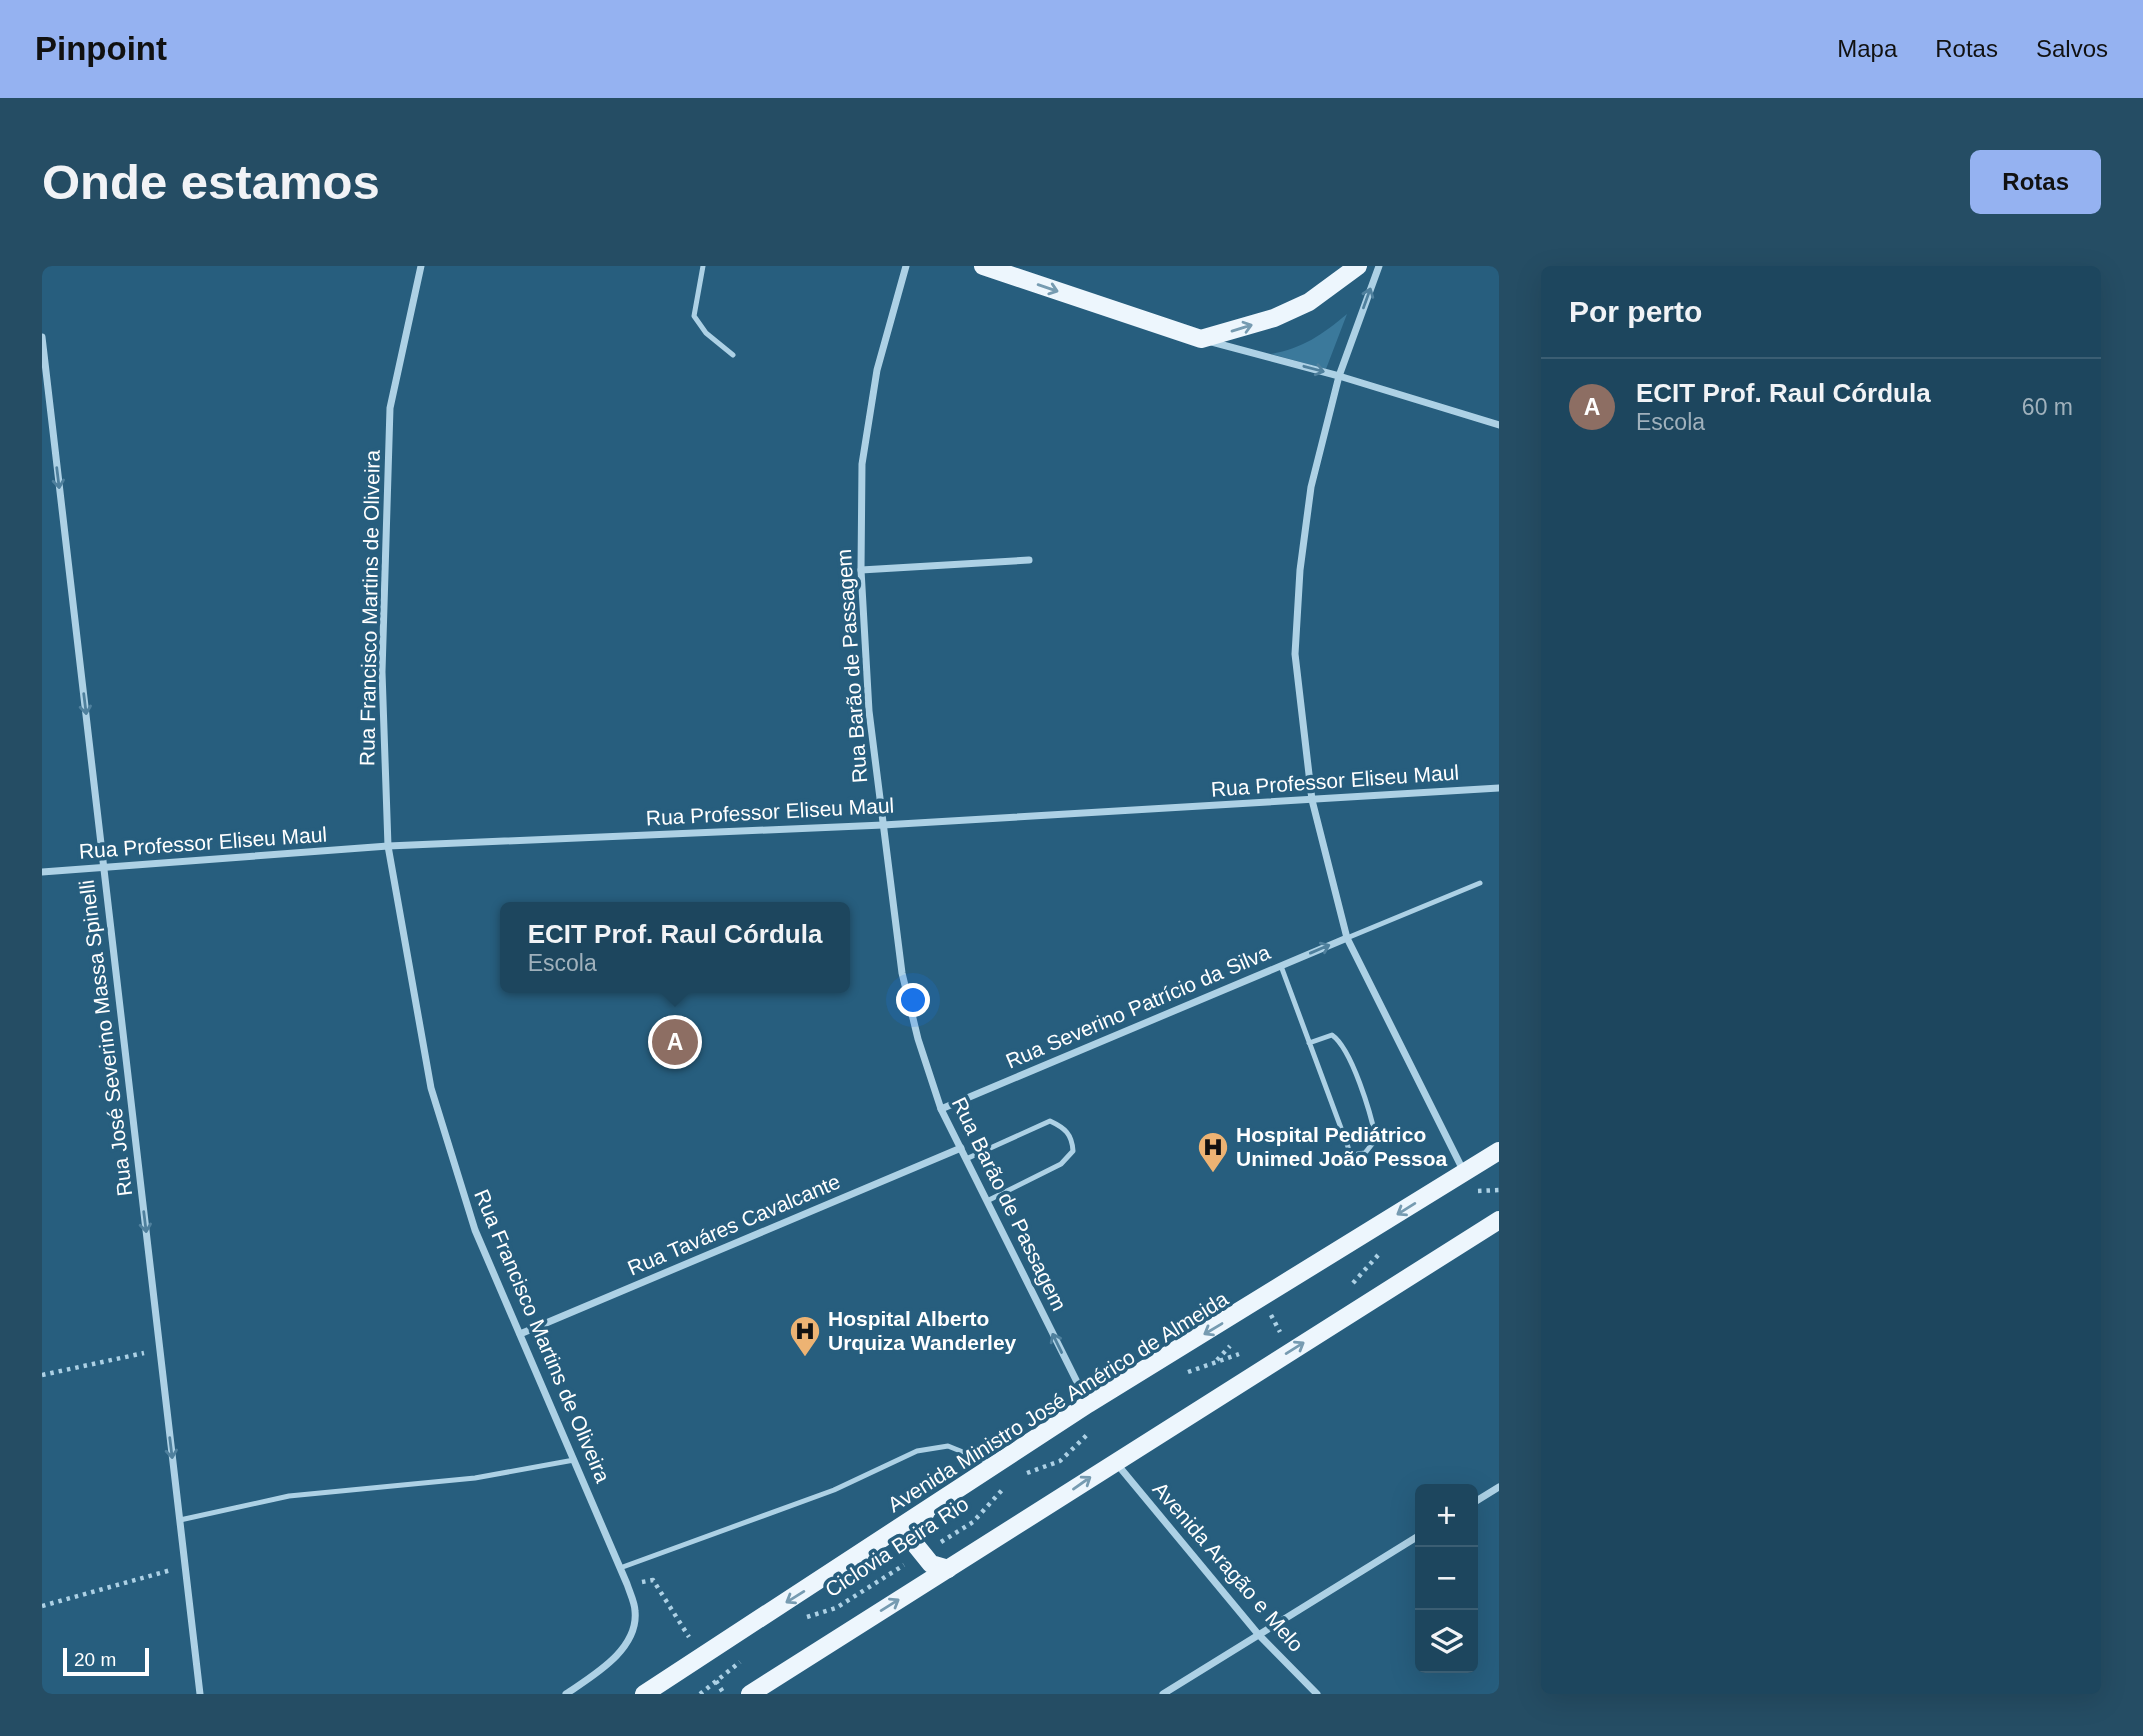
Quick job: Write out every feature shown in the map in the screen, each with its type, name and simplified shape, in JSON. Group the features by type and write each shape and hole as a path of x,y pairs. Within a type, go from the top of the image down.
{"main road":[{"path":"983,266 1201,339 1274,318 1309,302 1358,266"},
{"name":"Avenida Ministro José Américo de Almeida","path":"644,1694 1088,1405 1499,1151"},
{"path":"750,1694 1114,1461 1499,1220"},
{"path":"926,1512 916,1528 914,1543 921,1555 948,1569"}],"street":[{"name":"Rua Francisco Martins de Oliveira","path":"421,266 390,408 382,672 388,846 431,1088 475,1230 627,1584 636,1612 633,1629 622,1650 566,1694"},
{"name":"Rua Barão de Passagem","path":"906,266 877,370 862,464 861,570 869,711 902,973 918,1039 942,1109 1088,1405"},
{"path":"1379,266 1339,376 1311,487 1300,569 1295,653 1312,800 1347,938 1464,1172"},
{"name":"Rua José Severino Massa Spinelli","path":"42,337 200,1694"},
{"path":"1201,339 1339,376 1499,425"},
{"path":"861,570 1029,560"},
{"name":"Rua Professor Eliseu Maul","path":"42,872 388,846 883,825 1499,788"},
{"name":"Rua Severino Patrício da Silva","path":"942,1109 1347,938"},
{"name":"Rua Taváres Cavalcante","path":"520,1334 961,1148"},
{"name":"Avenida Aragão e Melo","path":"1114,1461 1258,1634 1317,1694"},
{"path":"1478,1500 1499,1487"},
{"path":"1163,1694 1415,1538"}],"lane":[{"path":"703,266 694,316 706,333 733,355"},
{"path":"42,421 52,419"},
{"path":"1347,938 1480,884"},
{"path":"1281,966 1308,1043 1351,1155 1365,1153 1376,1139 1343,1046 1332,1035 1308,1043"},
{"path":"967,1159 1050,1121 1065,1128 1072,1140 1073,1151 1061,1164 987,1201"},
{"path":"620,1568 834,1490 917,1451 948,1446 996,1465"},
{"path":"180,1520 289,1496 475,1478 574,1460"}],"path":[{"path":"1470,1192 1499,1190"},
{"path":"1262,1299 1291,1351"},
{"path":"42,1375 160,1349"},
{"path":"1179,1375 1217,1361"},
{"path":"1014,1478 1060,1461 1098,1424"},
{"name":"Ciclovia Beira Rio","path":"796,1620 836,1608 973,1522 1006,1486"},
{"path":"42,1606 185,1565"},
{"path":"653,1580 685,1631"},
{"path":"700,1694 744,1658"}],"shaded area":[{"path":"1347,314 1326,369 1271,354 1312,340"}],"place":[{"name":"ECIT Prof. Raul Córdula","path":"675,1042"},
{"name":"Hospital Pediátrico Unimed João Pessoa","path":"1213,1174"},
{"name":"Hospital Alberto Urquiza Wanderley","path":"805,1358"}]}
